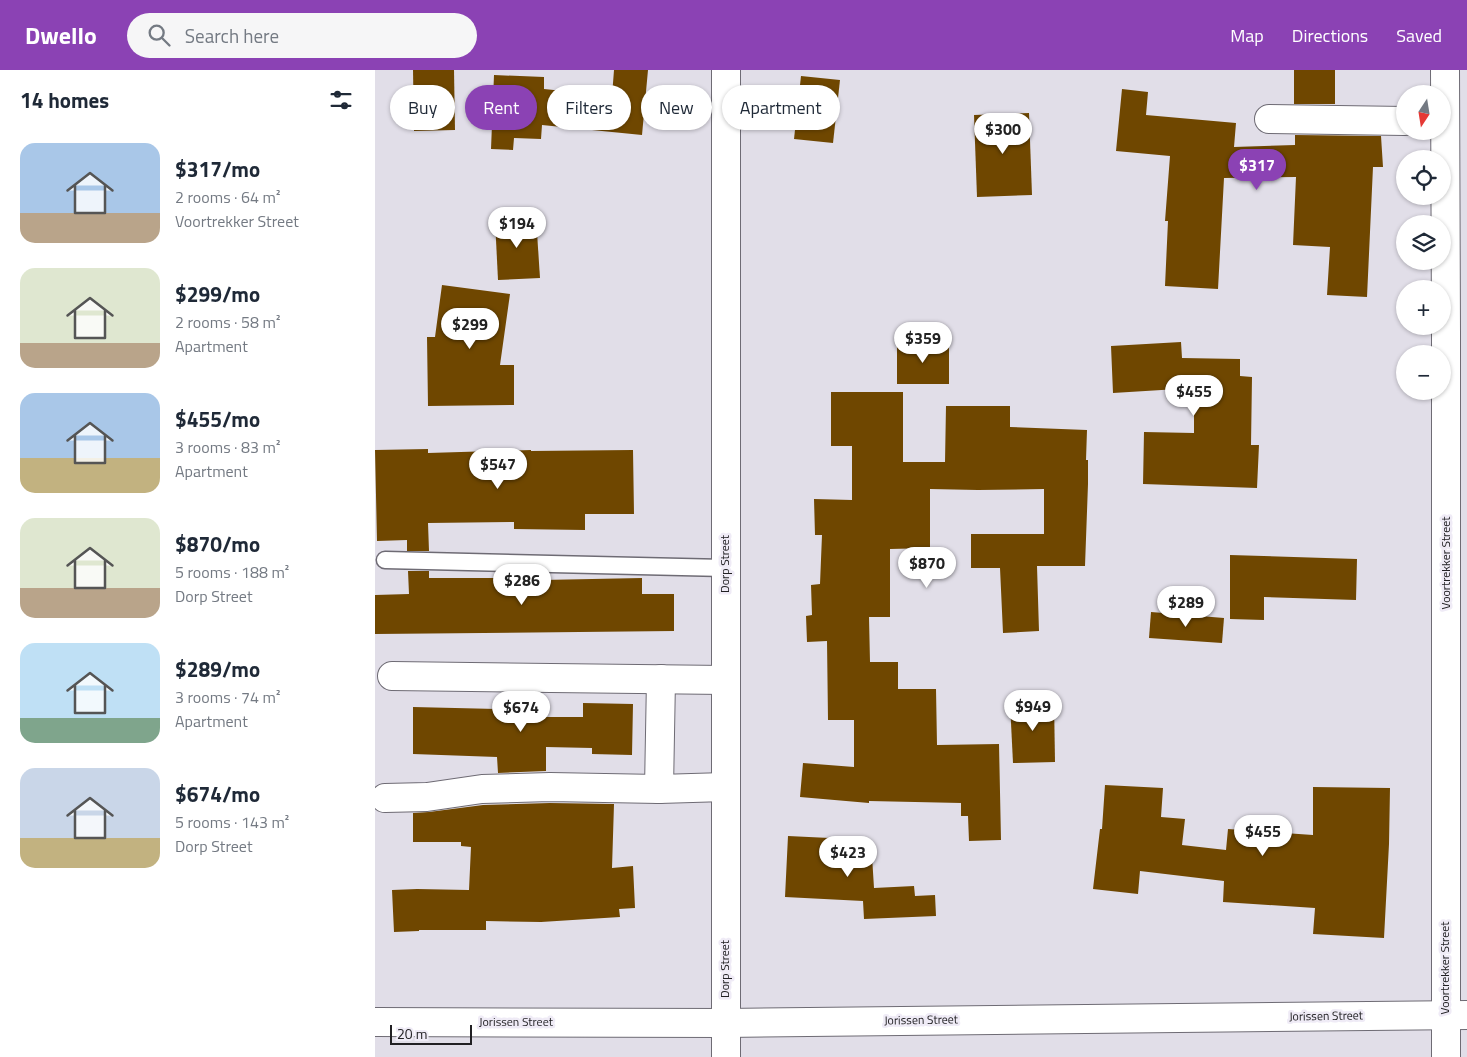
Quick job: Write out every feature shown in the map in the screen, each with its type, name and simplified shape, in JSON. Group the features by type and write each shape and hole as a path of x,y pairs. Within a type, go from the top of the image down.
{"street":[{"name":"Dorp Street","path":"726,70 726,1057"},
{"name":"Voortrekker Street","path":"1445,70 1445,85"},
{"path":"1269,119 1396,121"},
{"name":"Voortrekker Street","path":"1444,140 1456,1014 1446,1057"},
{"path":"392,676 725,680"},
{"path":"659,789 661,679"},
{"path":"385,798 427,797 482,789 550,786 659,789 725,787"},
{"name":"Jorissen Street","path":"375,1022 725,1022 1456,1014"}],"lane":[{"path":"385,560 725,568"}],"building":[{"path":"413,70 454,70 454,85 413,85"},
{"path":"614,70 648,70 647,85 641,85 642,135 592,130 631,130 631,85 613,85"},
{"path":"1294,70 1335,70 1335,104 1294,104"},
{"path":"494,75 544,77 544,89 547,89 547,126 542,125 541,139 514,138 513,150 491,149 492,130 537,130 537,85 494,85"},
{"path":"801,76 840,80 839,85 800,85"},
{"path":"1122,89 1148,92 1146,115 1236,123 1234,147 1295,145 1295,135 1381,136 1383,167 1373,167 1367,297 1327,295 1330,247 1293,245 1296,177 1224,178 1218,289 1165,286 1168,221 1165,221 1170,156 1116,151"},
{"path":"1029,113 1032,195 977,197 974,115"},
{"path":"414,130 455,130 414,131"},
{"path":"795,130 834,130 833,143 794,139"},
{"path":"536,217 540,278 498,280 495,220"},
{"path":"442,285 510,294 500,365 514,365 514,405 428,406 427,337 435,337"},
{"path":"1181,342 1182,358 1240,359 1240,376 1252,377 1251,445 1259,445 1257,488 1143,484 1144,432 1194,433 1194,388 1113,393 1111,346"},
{"path":"897,345 949,345 949,384 897,384"},
{"path":"831,392 903,392 903,462 945,462 946,406 1010,406 1010,427 1087,430 1086,460 1088,460 1088,484 1085,566 1037,566 1039,631 1003,633 1000,568 971,568 971,534 1044,534 1044,489 930,489 930,548 890,549 890,617 869,617 870,662 898,662 898,689 936,689 937,745 999,744 1001,840 969,841 968,816 961,816 961,803 869,801 869,803 800,797 803,763 854,767 854,720 828,720 827,641 807,642 806,616 812,615 811,585 820,584 822,535 815,535 814,499 852,500 852,446 831,446"},
{"path":"428,449 428,453 633,450 634,514 585,514 585,530 514,529 514,522 428,523 429,551 407,551 407,540 377,541 375,450"},
{"path":"1230,555 1357,559 1356,600 1264,597 1264,620 1230,619"},
{"path":"408,571 429,571 429,578 542,578 542,580 642,578 642,594 674,594 674,631 375,634 375,595 409,594"},
{"path":"1151,612 1224,618 1222,643 1149,638"},
{"path":"1054,701 1055,762 1013,763 1010,703"},
{"path":"583,703 633,704 632,755 592,754 592,748 546,747 546,771 498,773 497,757 413,754 413,707 497,709 497,706 537,705 537,717 583,717"},
{"path":"1105,785 1163,788 1161,817 1185,819 1182,845 1226,850 1228,829 1313,835 1313,787 1390,788 1384,938 1313,934 1315,908 1223,902 1224,881 1140,871 1138,894 1093,889 1100,829 1102,829"},
{"path":"614,804 612,868 633,866 635,908 619,909 620,917 541,922 486,921 486,930 394,932 392,890 469,890 471,847 461,846 461,842 413,842 413,813 483,805"},
{"path":"788,836 871,840 874,888 914,886 915,896 935,895 936,916 864,919 863,901 785,897"}]}
